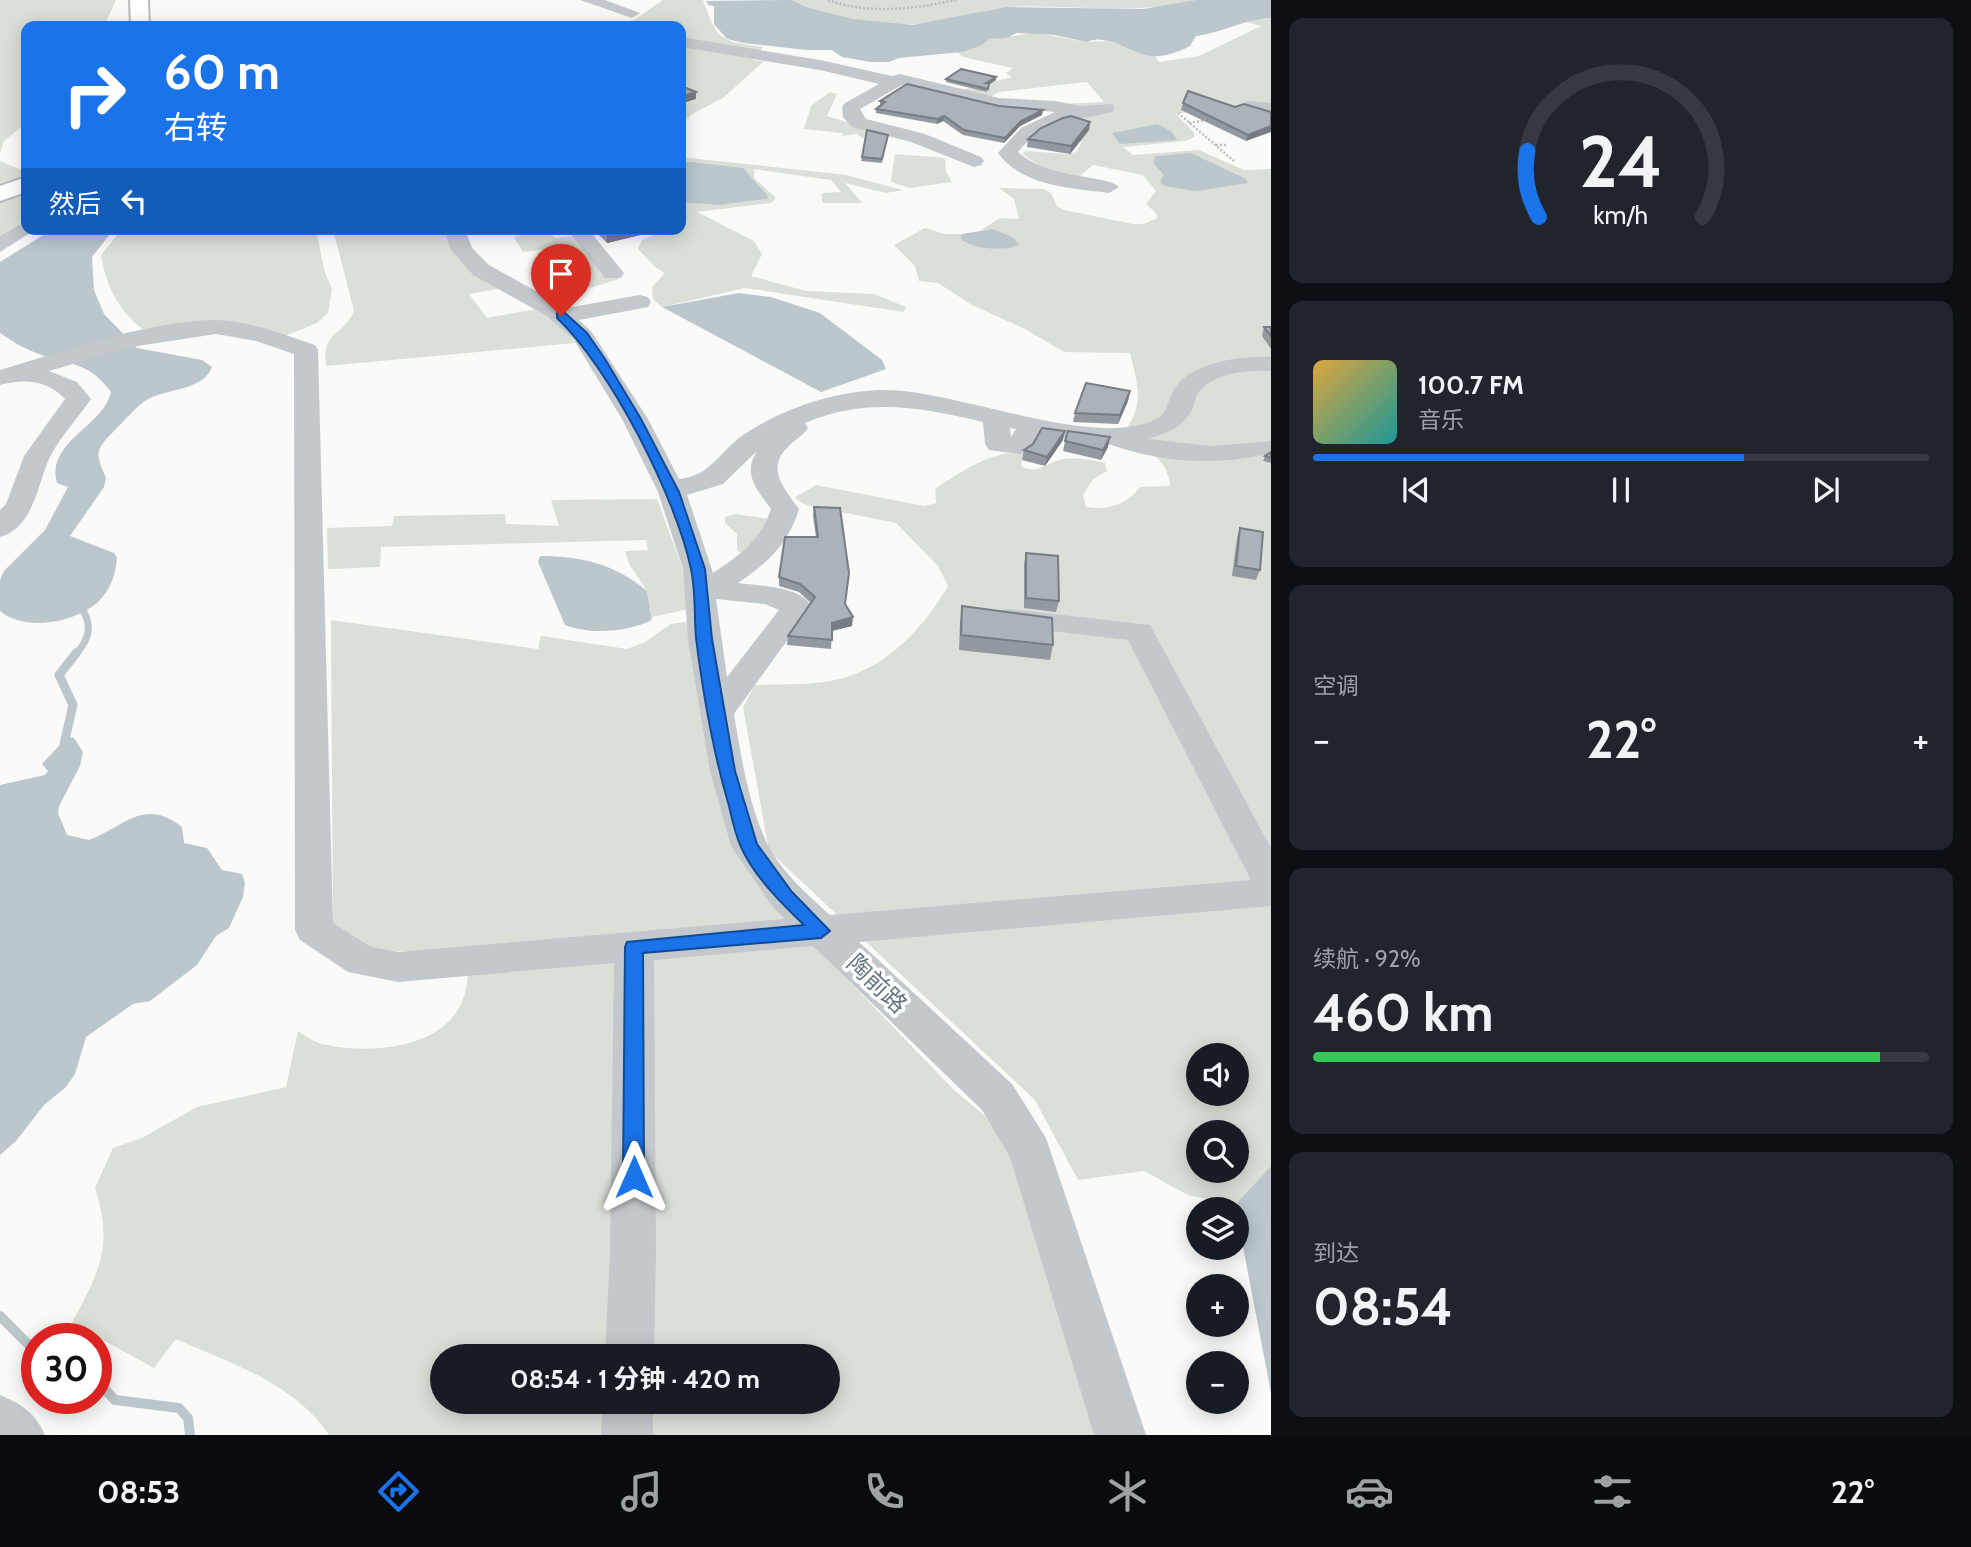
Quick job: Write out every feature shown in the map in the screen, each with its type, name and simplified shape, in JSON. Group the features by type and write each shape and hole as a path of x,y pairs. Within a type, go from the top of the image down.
{"main road":[{"path":"139,0 140,21"},
{"path":"0,194 21,186"}],"street":[{"path":"588,0 632,13"},
{"path":"622,21 643,0"},
{"path":"686,43 820,65 894,82"},
{"path":"1106,108 1078,111 999,103 907,79 894,82 850,107 852,117 859,123 918,138 952,162 1010,156 1036,173 1051,178 1109,187"},
{"path":"1251,106 1271,108"},
{"path":"1010,156 1008,153 1026,129 1078,111"},
{"path":"0,246 21,231"},
{"name":"陶前路","path":"456,235 462,250 481,270 560,309 599,359 635,419 670,489 705,592 704,639 727,771 749,846 785,896 997,1097 1030,1152 1120,1435"},
{"path":"582,235 614,273"},
{"path":"560,309 640,302"},
{"path":"13,370 128,340 216,327 261,335 306,350 314,930 362,961 398,967 1271,892"},
{"path":"1098,436 1137,433 1167,425 1182,406 1186,390 1206,374 1233,365 1271,364"},
{"path":"0,528 19,506 37,456 78,399 76,394 62,386 13,370"},
{"path":"705,592 766,546 782,524 785,509 764,477 764,463 780,438 848,400 899,398 996,416 998,444 1020,446 1032,423 1147,447 1209,453 1246,453 1264,447"},
{"path":"670,489 707,482 752,441 810,420"},
{"path":"705,592 770,596 797,606 717,713"},
{"path":"991,616 1139,632 1271,883"},
{"path":"630,1344 634,1239 634,947"},
{"path":"626,1435 627,1414"},
{"path":"0,1420 19,1435"}],"path":[{"path":"828,0 850,8 881,11 918,9 956,0"},
{"path":"1189,123 1251,106"},
{"path":"1189,115 1180,114 1234,161"},
{"path":"1215,145 1227,145"},
{"path":"1229,157 1239,157"}],"shaded area":[{"path":"0,0 116,0 106,21 21,21 21,127 4,141 0,153"},
{"path":"663,0 703,0 712,23 722,36 737,43 763,47 753,60 764,61 723,98 686,120 686,103 698,99 686,94 686,21 632,21"},
{"path":"792,0 1196,0 1173,5 1127,8 1010,7 943,22 906,25 865,22 825,14"},
{"path":"792,0 806,7 853,19 913,25 1006,7 1143,9 1196,0 1271,0 1271,18 1196,36 1190,46 1162,56 1144,54 1102,40 1087,42 1054,35 1017,33 1006,38 990,39 980,46 962,52 871,62 842,57 832,50 806,50 727,39 714,24 714,6 708,5 706,1"},
{"path":"1271,18 1271,105 1228,112 1175,113 1194,132 1194,137 1186,141 1123,147 1133,155 1199,150 1244,170 1271,169 1271,1166 1242,1197 1197,1197 1188,1195 1144,1171 1078,1180 1035,1100 769,851 743,707 755,685 825,682 864,670 881,660 912,634 948,586 938,566 896,523 806,505 794,498 816,485 924,506 936,503 935,489 966,469 1000,455 1024,452 1021,466 1027,469 1038,469 1069,458 1105,463 1107,471 1093,479 1083,495 1086,507 1116,505 1129,498 1140,487 1170,486 1164,467 1153,454 1120,438 1137,407 1136,377 1130,353 1064,352 1025,329 972,305 938,283 919,281 915,266 894,245 925,228 944,234 962,234 960,238 978,246 1017,247 1014,238 981,230 1000,218 1019,219 1014,199 999,188 1044,189 1051,193 1057,206 1064,210 1133,224 1144,224 1157,218 1156,213 1146,204 1156,191 1143,175 1093,165 1080,176 1049,172 1022,154 1026,151 1067,154 1076,152 1082,142 1035,135 1068,121 1078,109 1061,104 1104,102 1087,82 999,92 987,99 958,91 1012,77 1006,73 1013,68 963,57 957,52 990,39 1035,33 1086,42 1107,41 1155,56 1159,62 1199,56 1261,26 1243,21"},
{"path":"830,92 837,94 827,116 877,131 872,136 862,138 857,134 843,136 842,133 804,129 811,106"},
{"path":"1158,124 1172,132 1177,140 1120,144 1112,133"},
{"path":"1191,153 1246,179 1248,183 1197,191 1164,186 1160,181 1164,175 1153,163 1156,156"},
{"path":"895,154 945,158 946,172 952,182 909,188 891,182"},
{"path":"686,158 846,175 903,190 886,193 845,183 862,203 822,203 822,193 841,192 831,180 754,169 754,178 776,198 771,203 697,212 754,241 762,254 751,276 806,291 874,294 906,307 904,312 745,288 662,307 653,299 652,287 665,273 638,249 642,240 654,235 686,235"},
{"path":"0,161 21,170 21,227 0,241"},
{"path":"686,162 743,168 768,196 767,199 718,205 686,202"},
{"path":"993,229 1014,238 1019,245 989,248 972,245 960,238 962,234"},
{"path":"43,235 109,235 92,257 94,290 104,314 137,348 202,360 212,367 200,381 145,401 101,446 99,456 106,478 104,487 70,536 114,553 117,558 115,570 112,582 98,602 63,620 36,623 10,618 0,611 0,580 4,571 45,530 68,487 57,483 59,456 98,415 111,392 94,374 85,369 30,350 0,333 0,262"},
{"path":"117,235 317,235 325,273 332,289 328,313 317,323 285,336 264,330 147,332 129,317 110,288 101,255"},
{"path":"335,235 446,235 466,266 481,278 503,288 469,294 487,318 537,309 563,327 575,343 326,366 330,339 344,326 354,311"},
{"path":"552,235 555,238 579,235 619,279 590,288 547,249 523,252 514,237"},
{"path":"739,293 771,297 820,313 882,360 886,369 821,392 662,307"},
{"path":"657,499 682,567 689,609 652,617 647,591 629,564 625,551 648,550 646,540 381,547 380,567 328,569 327,528 392,526 394,516 505,514 506,524 559,526 551,500"},
{"path":"735,514 770,519 746,556 737,550 737,534 725,523 725,517"},
{"path":"540,556 597,563 623,574 647,591 652,620 609,631 586,630 565,625 538,562"},
{"path":"331,620 538,649 541,636 627,649 645,642 671,624 692,621 729,820 843,975 953,1089 986,1117 1010,1153 1100,1435 329,1435 315,1417 280,1388 219,1357 176,1339 154,1368 112,1345 112,1323 72,1323 90,1288 101,1258 103,1227 95,1188 113,1148 142,1138 197,1107 286,1087 298,1031 319,1043 358,1049 379,1048 418,1040 450,1020 464,998 469,950 377,952 333,924"},
{"path":"67,737 74,738 83,752 80,766 59,806 58,813 67,835 89,840 134,817 156,815 169,818 182,827 184,843 207,848 222,870 242,874 245,883 243,897 229,928 216,936 197,965 150,1001 133,1004 86,1037 75,1074 66,1087 44,1105 16,1141 0,1155 0,785 45,775 48,771 42,764"},
{"path":"1271,1166 1271,1393 1246,1260 1249,1260 1249,1197 1242,1197"}],"building":[{"path":"961,69 996,77 986,83 989,83 988,89 946,79"},
{"path":"907,84 999,106 1043,110 1021,121 1005,138 964,130 944,116 938,119 876,109 885,102 880,101"},
{"path":"686,88 696,92 686,95"},
{"path":"1188,91 1235,107 1244,104 1271,112 1271,126 1248,135 1183,103"},
{"path":"1071,116 1090,122 1071,146 1028,139 1041,128"},
{"path":"867,130 888,135 882,159 862,157"},
{"path":"1264,327 1271,327 1271,336"},
{"path":"1086,383 1130,391 1120,415 1075,413"},
{"path":"1042,428 1065,431 1047,457 1024,450 1033,444"},
{"path":"1068,431 1110,437 1103,450 1065,441"},
{"path":"814,507 840,508 849,573 845,604 853,617 832,623 832,640 788,636 815,597 800,584 779,577 785,537 818,537"},
{"path":"1240,528 1263,532 1260,570 1236,566"},
{"path":"1026,553 1058,556 1059,601 1026,598"},
{"path":"962,606 1052,618 1053,645 961,635"}],"waterway":[{"path":"76,654 85,641 88,629 79,603"},
{"path":"64,744 73,705 59,675 77,652"},
{"path":"0,1316 21,1337"},
{"path":"112,1397 115,1400 179,1408 188,1418 190,1435"}],"route":[{"path":"561,316 583,336 599,359 635,419 672,492 698,569 704,639 727,771 749,846 785,896 821,931 634,947 634,1177"}]}
